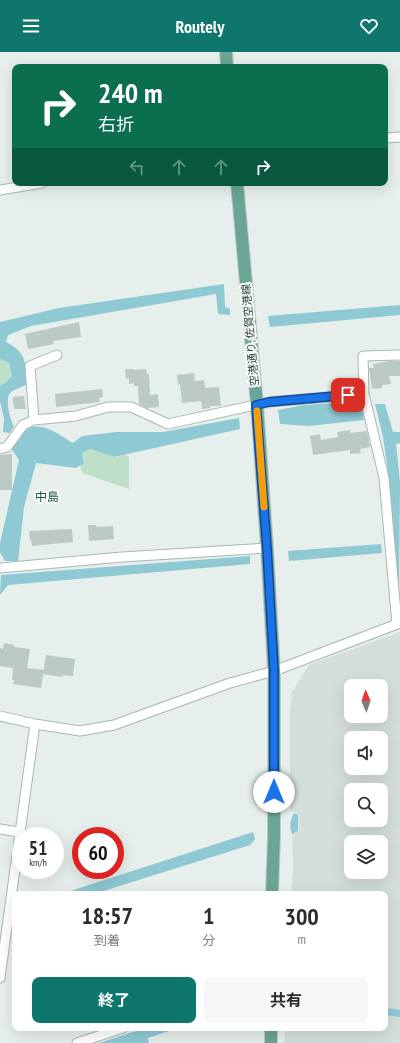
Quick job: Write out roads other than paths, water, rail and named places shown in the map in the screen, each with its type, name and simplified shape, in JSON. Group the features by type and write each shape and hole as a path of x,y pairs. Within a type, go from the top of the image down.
{"main road":[{"path":"226,52 227,64"},
{"name":"空港通り, 佐賀空港線","path":"237,186 267,548 274,671 274,836 272,891"},
{"path":"271,1031 271,1043"}],"street":[{"path":"388,138 400,136"},
{"path":"0,190 24,186"},
{"path":"34,420 30,366 57,355"},
{"path":"0,716 35,724 80,731 114,725 230,682 274,671 398,623 384,478 364,394 363,356 400,355"},
{"path":"0,449 7,447 22,425 34,420 76,416 108,407 131,407 168,424 269,402 364,394"},
{"path":"0,568 122,556 267,548"},
{"path":"20,827 35,724"},
{"path":"0,829 12,831"},
{"path":"0,978 13,879"},
{"path":"77,1043 114,1031"}],"water":[{"path":"224,284 225,307 230,309 230,315 218,314 216,294 31,326 8,335 6,342 13,346 24,359 26,385 11,392 9,395 8,409 14,426 10,433 3,432 4,419 0,401 0,385 4,384 12,376 9,363 0,359 0,322 59,308"},
{"path":"400,305 400,315 270,327 268,316"},
{"path":"351,402 362,407 364,420 309,426 280,424 278,410 304,405"},
{"path":"375,404 385,404 393,432 400,432 400,443 396,444 400,482 399,606 389,478 383,437"},
{"path":"239,418 240,429 114,457 90,449 82,453 84,463 76,468 36,463 24,507 18,561 5,561 0,552 0,543 19,460 11,448 25,431 31,427 43,427 73,443 82,436 116,432 163,432"},
{"path":"381,544 382,553 289,561 288,551"},
{"path":"250,556 250,564 8,585 0,595 1,575"},
{"path":"294,813 298,815 298,831 292,834 290,824"},
{"path":"253,832 255,839 250,845 104,891 70,891 107,879 124,879 124,874"},
{"path":"388,1008 400,1010 400,1017 388,1015"},
{"path":"136,1031 169,1031 148,1038 149,1043 99,1043"}],"district":[{"name":"中島","path":"47,496"}]}
